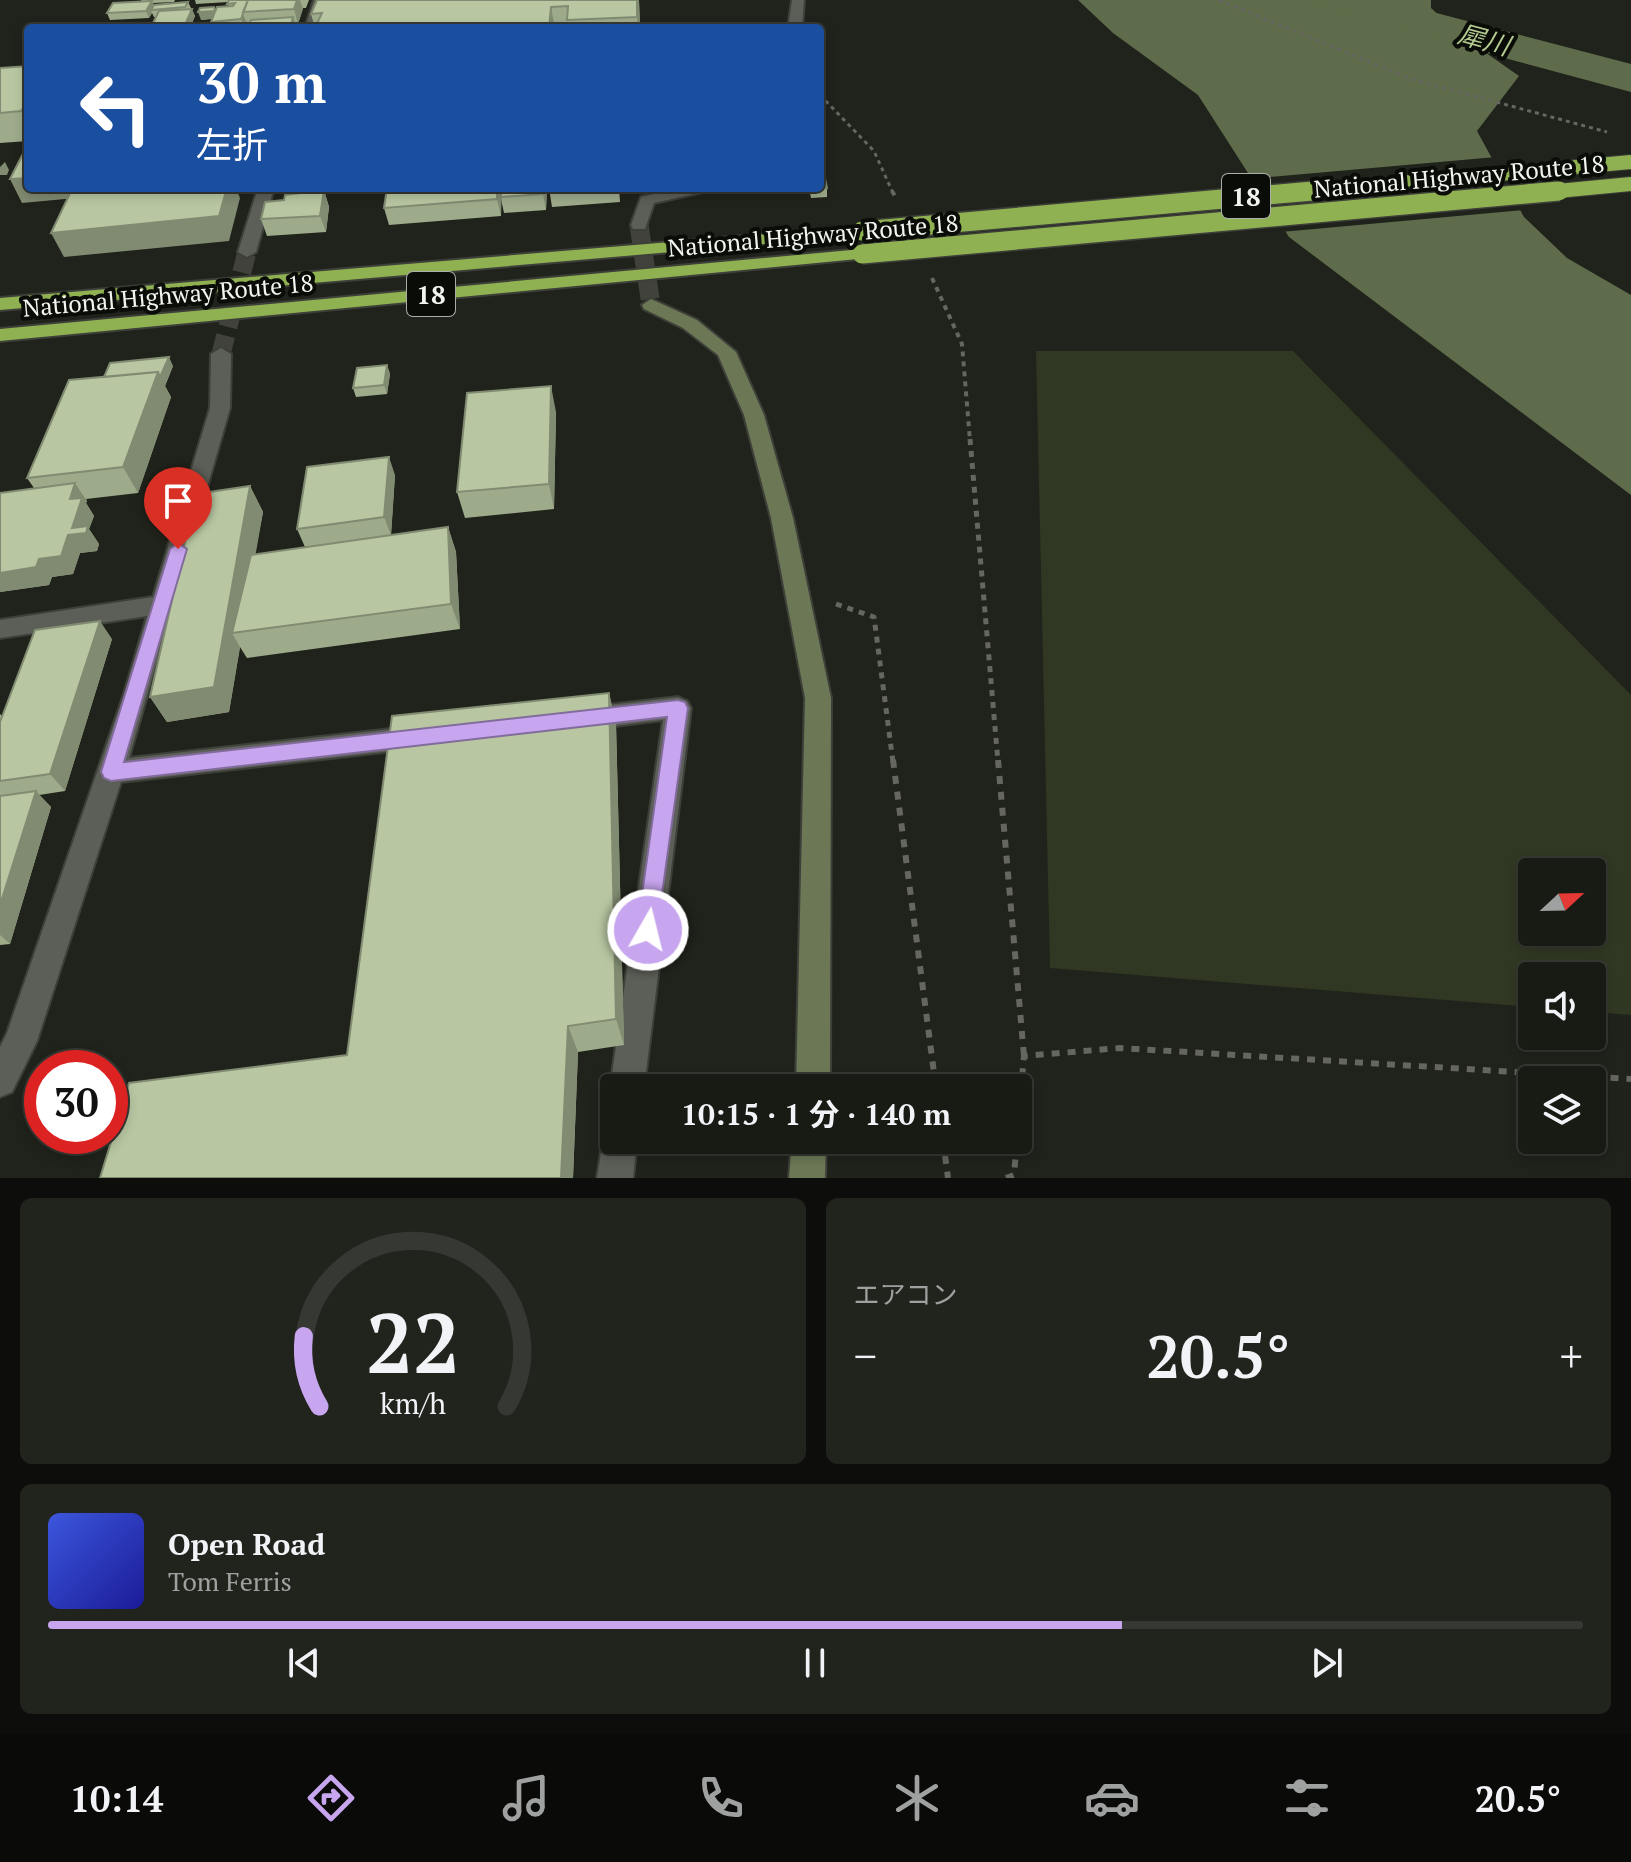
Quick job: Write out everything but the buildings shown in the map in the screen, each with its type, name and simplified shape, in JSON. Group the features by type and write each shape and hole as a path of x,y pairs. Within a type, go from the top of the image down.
{"highway":[{"name":"National Highway Route 18","path":"0,304 1631,162"},
{"name":"National Highway Route 18","path":"0,335 1631,184"}],"street":[{"path":"313,24 320,0"},
{"path":"795,24 798,0"},
{"path":"247,252 265,192"},
{"path":"639,225 647,200 683,192"},
{"path":"651,305 690,324 726,352 754,415 782,518 818,698 813,1074"},
{"path":"0,1080 111,772 162,605 220,408 221,354"},
{"path":"0,629 162,605"},
{"path":"552,722 678,708 629,1074"},
{"path":"111,772 442,735"},
{"path":"615,1178 618,1154"},
{"path":"807,1178 808,1154"}],"path":[{"path":"1219,0 1411,79 1615,134"},
{"path":"824,99 874,151 899,206"},
{"path":"931,275 962,344 1024,1056 1022,1074"},
{"path":"797,591 874,617 934,1074"},
{"path":"1024,1056 1120,1048 1631,1079"},
{"path":"945,1154 948,1178"},
{"path":"1011,1177 1015,1154"}],"shaded area":[{"path":"1078,0 1431,0 1431,8 1459,34 1519,76 1477,131 1524,217 1567,258 1631,295 1631,495 1289,237 1198,95 1113,33"},
{"path":"1036,351 1293,351 1631,695 1631,1015 1606,1013 1606,962 1518,962 1518,1006 1050,968"}],"pier":[{"path":"1496,157 1524,210 1281,232 1246,179"}],"waterway":[{"name":"犀川","path":"1338,0 1631,78"}],"tunnel":[{"path":"639,225 651,305"},
{"path":"221,354 247,252"}],"route":[{"path":"178,549 111,772 678,708 648,930"}]}
